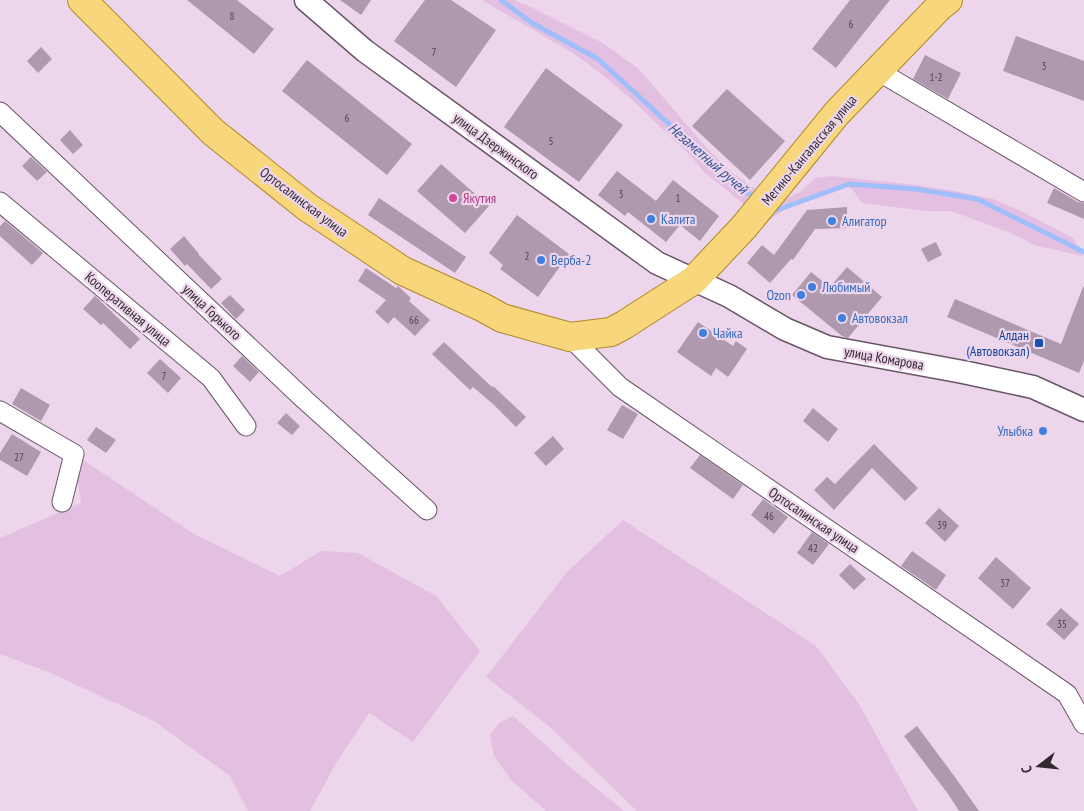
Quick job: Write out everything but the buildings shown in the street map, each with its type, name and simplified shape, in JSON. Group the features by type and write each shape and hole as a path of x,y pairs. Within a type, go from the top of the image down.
{"main road":[{"name":"Ортосалинская улица","path":"82,0 213,132 307,207 402,271 502,318 570,337 611,332 694,280"},
{"name":"Мегино-Кангаласская улица","path":"694,280 744,227 837,113 939,7 948,0"}],"street":[{"name":"улица Дзержинского","path":"306,0 365,51 462,122 658,263 694,280"},
{"path":"878,72 1084,192"},
{"name":"улица Горького","path":"0,112 305,400 427,510"},
{"name":"Кооперативная улица","path":"0,202 211,378 246,426"},
{"name":"улица Комарова","path":"694,280 729,296 785,329 828,347 1033,387 1084,410"},
{"name":"Ортосалинская улица","path":"570,337 620,387 1075,696 1084,724"},
{"path":"0,411 74,454 62,502"}],"shaded area":[{"path":"482,0 514,0 603,43 639,69 704,145 728,169 748,184 779,202 800,192 815,178 831,176 916,185 960,192 993,199 1073,238 1083,256 1034,245 1011,233 951,211 926,211 862,203 853,190 848,187 784,210 766,222 704,172 690,155 630,98 600,73 573,53"},
{"path":"74,454 194,534 280,576 321,551 358,553 436,596 480,651 413,742 369,713 335,765 310,811 248,811 230,776 154,721 51,673 0,654 0,538 81,503"},
{"path":"623,520 816,646 859,704 918,811 637,811 551,728 486,677 567,572"},
{"path":"513,716 570,767 624,811 546,811 511,780 494,756 490,735 499,723"}],"waterway":[{"name":"Незаметный ручей","path":"501,0 532,23 598,59 738,187 756,198"},
{"name":"Незаметный ручей","path":"772,207 777,210 849,184 916,189 977,199 1084,252"}],"place":[{"name":"Якутия","path":"453,198"},
{"name":"Калита","path":"651,219"},
{"name":"Алигатор","path":"832,221"},
{"name":"Верба-2","path":"541,260"},
{"name":"Любимый","path":"812,287"},
{"name":"Ozon","path":"801,295"},
{"name":"Автовокзал","path":"842,318"},
{"name":"Чайка","path":"703,333"},
{"name":"Алдан (Автовокзал)","path":"1039,343"},
{"name":"Улыбка","path":"1043,431"}]}
